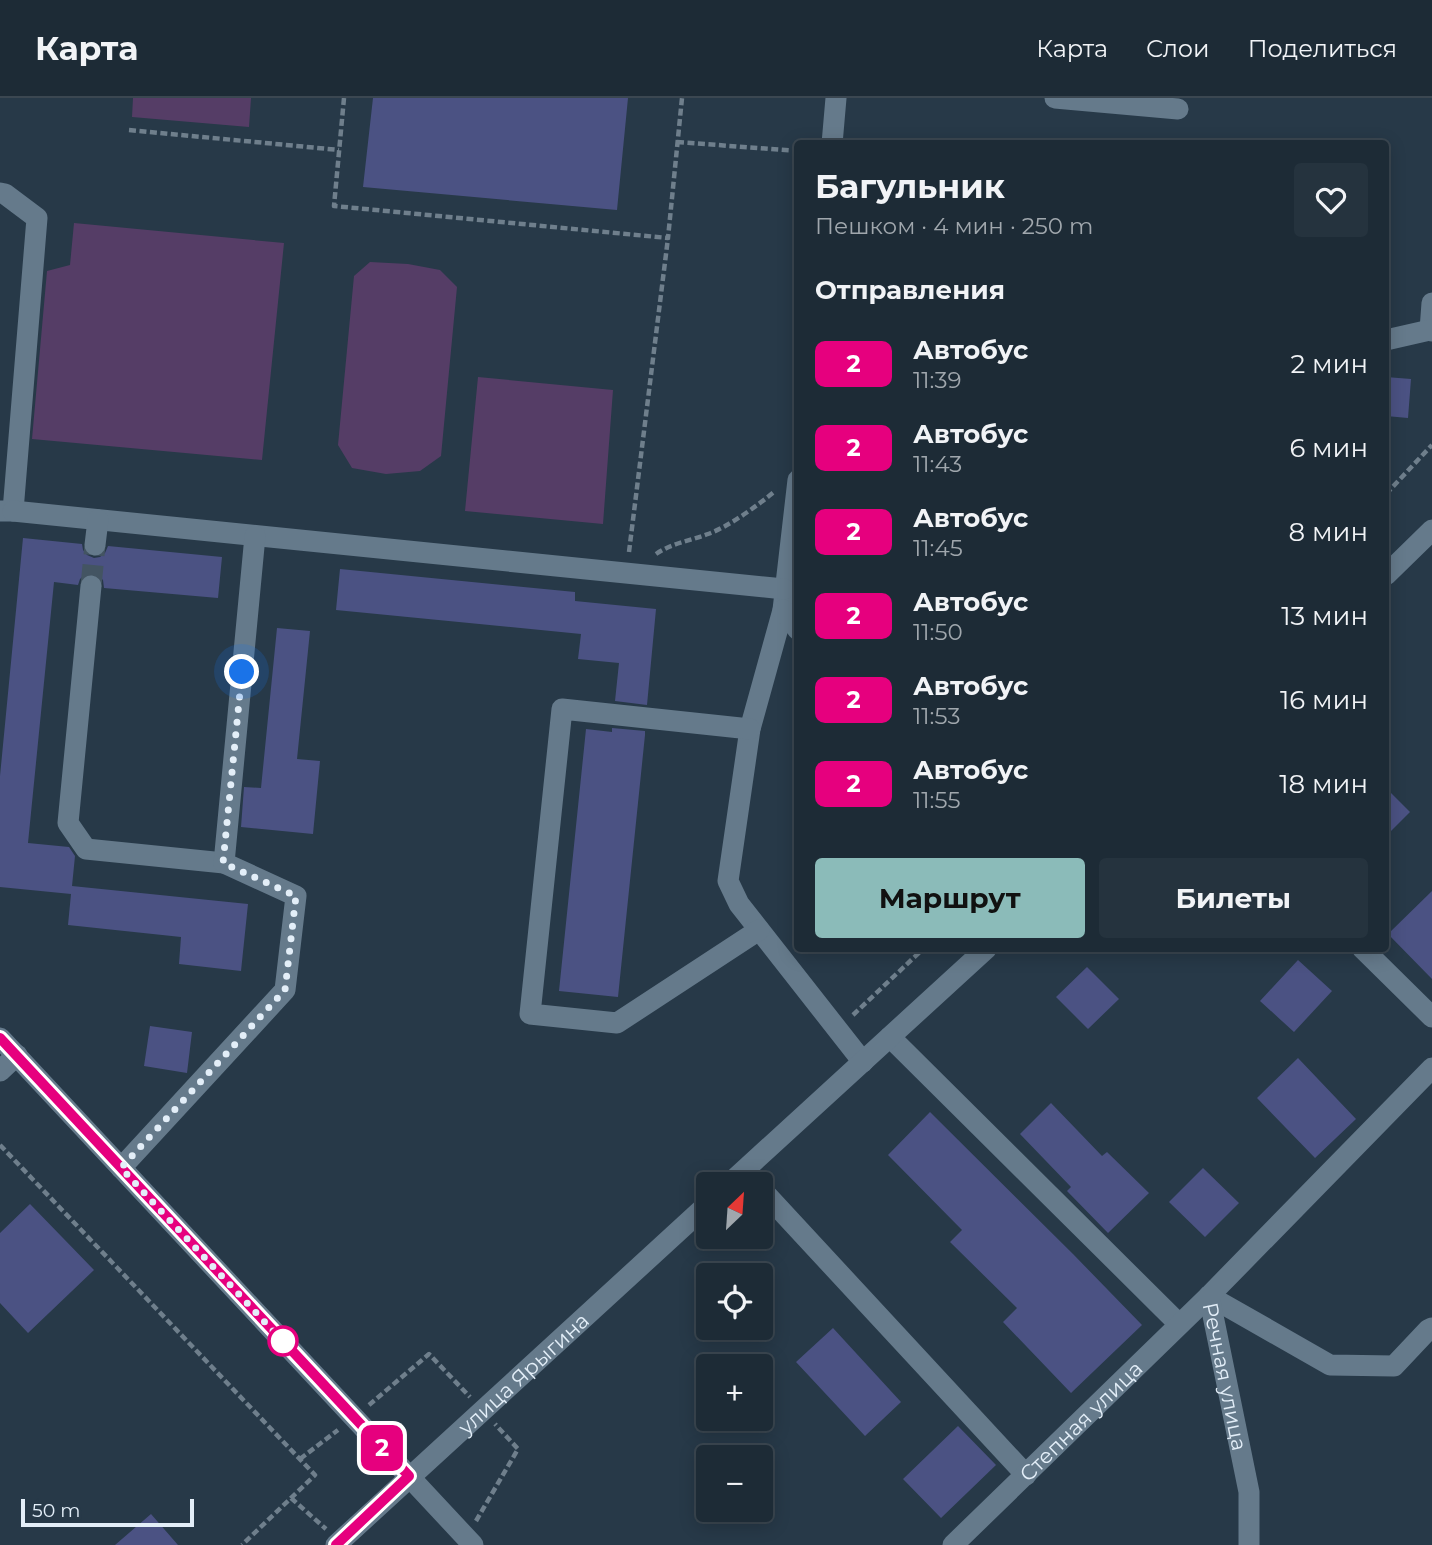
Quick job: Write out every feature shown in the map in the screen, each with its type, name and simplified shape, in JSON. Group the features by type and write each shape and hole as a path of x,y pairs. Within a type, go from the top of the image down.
{"street":[{"path":"832,140 836,98"},
{"path":"1055,98 1178,109"},
{"path":"0,193 37,218 6,511 626,573 783,600"},
{"path":"1389,339 1431,330 1432,303"},
{"path":"794,512 783,600 750,729 727,881 739,904 863,1062"},
{"path":"95,545 98,520"},
{"path":"1389,572 1432,530"},
{"path":"223,863 255,536"},
{"path":"91,586 68,823 86,849 223,863 296,896 285,990 121,1168"},
{"path":"783,600 794,622"},
{"path":"750,729 562,709 530,1014 617,1023 759,930"},
{"path":"751,1172 863,1062 983,952"},
{"path":"1366,952 1432,1017"},
{"path":"890,1037 1179,1324"},
{"path":"0,1038 473,1545"},
{"path":"0,1071 16,1055"},
{"name":"Степная улица","path":"953,1545 1209,1296 1432,1068"},
{"path":"774,1203 1026,1475"},
{"name":"улица Ярыгина","path":"338,1543 696,1215"},
{"name":"Речная улица","path":"1209,1296 1330,1365 1394,1366 1427,1330 1432,1328"},
{"name":"Речная улица","path":"1209,1296 1249,1492 1249,1545"}],"path":[{"path":"344,98 334,205 668,238"},
{"path":"626,573 668,238 681,98"},
{"path":"129,130 339,150"},
{"path":"677,142 794,150"},
{"path":"1389,491 1432,445"},
{"path":"626,573 667,547 711,533 756,506 777,489"},
{"path":"838,1030 920,952"},
{"path":"0,1145 315,1475 242,1545"},
{"path":"291,1498 338,1543"}],"shaded area":[{"path":"133,98 251,98 249,127 132,117"},
{"path":"74,223 284,243 262,460 32,439 47,271 70,265"},
{"path":"370,262 408,264 440,270 457,287 441,456 420,471 386,474 352,468 338,445 354,276"},
{"path":"478,377 613,390 603,524 465,511"}],"building":[{"path":"373,98 628,98 617,210 363,187"},
{"path":"1389,377 1411,379 1408,418 1389,416"},
{"path":"23,538 82,544 87,555 94,558 105,553 108,546 222,557 218,598 104,588 103,580 93,573 85,574 78,585 54,582 28,843 69,847 75,856 72,886 248,904 241,971 179,964 181,937 68,925 71,894 0,887 0,776"},
{"path":"340,569 575,592 575,601 656,609 647,705 615,701 619,663 578,659 581,634 336,610"},
{"path":"277,628 310,631 297,759 320,761 313,834 241,827 244,787 261,788"},
{"path":"612,728 645,731 618,997 559,991 586,729 612,732"},
{"path":"1389,791 1410,812 1389,833"},
{"path":"1432,891 1432,979 1389,935"},
{"path":"1298,960 1332,991 1294,1032 1260,1001"},
{"path":"1087,967 1119,999 1088,1029 1056,997"},
{"path":"150,1026 192,1032 187,1073 144,1066"},
{"path":"1298,1058 1356,1119 1315,1158 1257,1098"},
{"path":"1051,1103 1102,1156 1107,1152 1149,1193 1108,1233 1067,1191 1071,1187 1020,1134"},
{"path":"930,1112 1142,1325 1071,1393 1003,1322 1017,1308 950,1242 962,1230 888,1155"},
{"path":"1203,1168 1239,1203 1205,1237 1169,1202"},
{"path":"30,1204 94,1270 28,1333 0,1303 0,1233"},
{"path":"833,1328 901,1402 865,1436 796,1362"},
{"path":"958,1426 996,1465 941,1518 903,1479"},
{"path":"151,1514 178,1545 115,1545"}],"tunnel":[{"path":"91,586 95,545"}],"bus line":[{"name":"2","path":"0,1038 409,1476 336,1545"}],"route":[{"path":"242,672 223,863 296,896 285,990 121,1168 289,1348 283,1341"}]}
